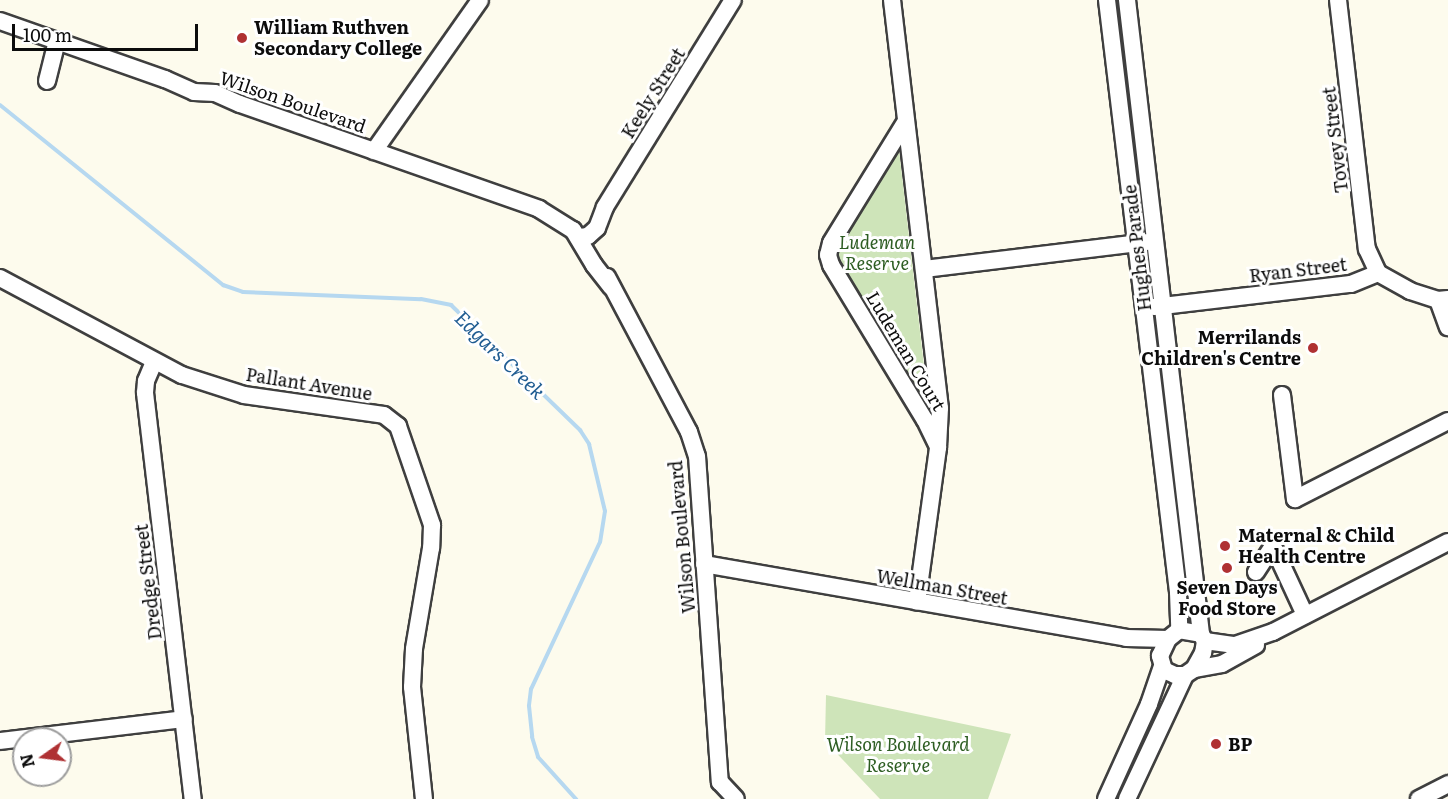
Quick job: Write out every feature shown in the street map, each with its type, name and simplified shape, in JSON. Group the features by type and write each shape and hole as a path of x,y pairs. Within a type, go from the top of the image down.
{"street":[{"path":"374,151 480,0"},
{"name":"Keely Street","path":"584,234 597,228 605,207 733,0"},
{"name":"Ludeman Court","path":"891,0 940,408 938,448 917,602"},
{"name":"Hughes Parade","path":"1107,0 1178,592 1173,635"},
{"name":"Hughes Parade","path":"1127,0 1203,638"},
{"name":"Tovey Street","path":"1338,0 1367,249 1378,273"},
{"name":"Wilson Boulevard","path":"0,21 165,79 194,92 215,93 240,104 539,209 584,234 594,265 611,287 689,432 697,456 720,782 736,799"},
{"path":"47,81 57,41"},
{"name":"Ludeman Court","path":"906,121 831,243 828,255 925,420 938,448"},
{"path":"924,269 1156,241"},
{"path":"1378,273 1390,282 1443,299 1448,327"},
{"name":"Ryan Street","path":"1144,309 1351,284 1378,273"},
{"name":"Pallant Avenue","path":"0,278 154,362 224,390 384,415 398,426 432,525 431,549 414,649 412,687 424,799"},
{"name":"Dredge Street","path":"154,362 146,381 145,393 193,799"},
{"path":"1282,395 1295,499 1448,422"},
{"path":"1189,672 1231,660 1273,632 1448,542"},
{"path":"1256,572 1273,546 1305,615"},
{"name":"Wellman Street","path":"705,572 751,573 1126,638 1173,635 1203,638 1235,645 1273,632"},
{"path":"1106,799 1149,704 1161,662 1173,635"},
{"name":"Wellman Street","path":"1126,638 1161,662 1175,675 1189,672"},
{"path":"1127,799 1189,672 1203,653 1203,638"},
{"path":"0,741 184,719"},
{"path":"1419,799 1448,784"}],"green space":[{"name":"Ludeman Reserve","path":"899,150 930,418 838,258 837,249"},
{"name":"Wilson Boulevard Reserve","path":"826,695 1011,734 988,799 880,799 825,741"}],"waterway":[{"name":"Edgars Creek","path":"0,105 223,285 243,292 421,299 451,305 580,430 589,444 605,511 600,542 531,689 529,706 532,737 538,757 576,799"}],"place":[{"name":"William Ruthven Secondary College","path":"242,38"},
{"name":"Merrilands Children's Centre","path":"1313,348"},
{"name":"Maternal & Child Health Centre","path":"1225,546"},
{"name":"Seven Days Food Store","path":"1227,568"},
{"name":"BP","path":"1216,744"}]}
